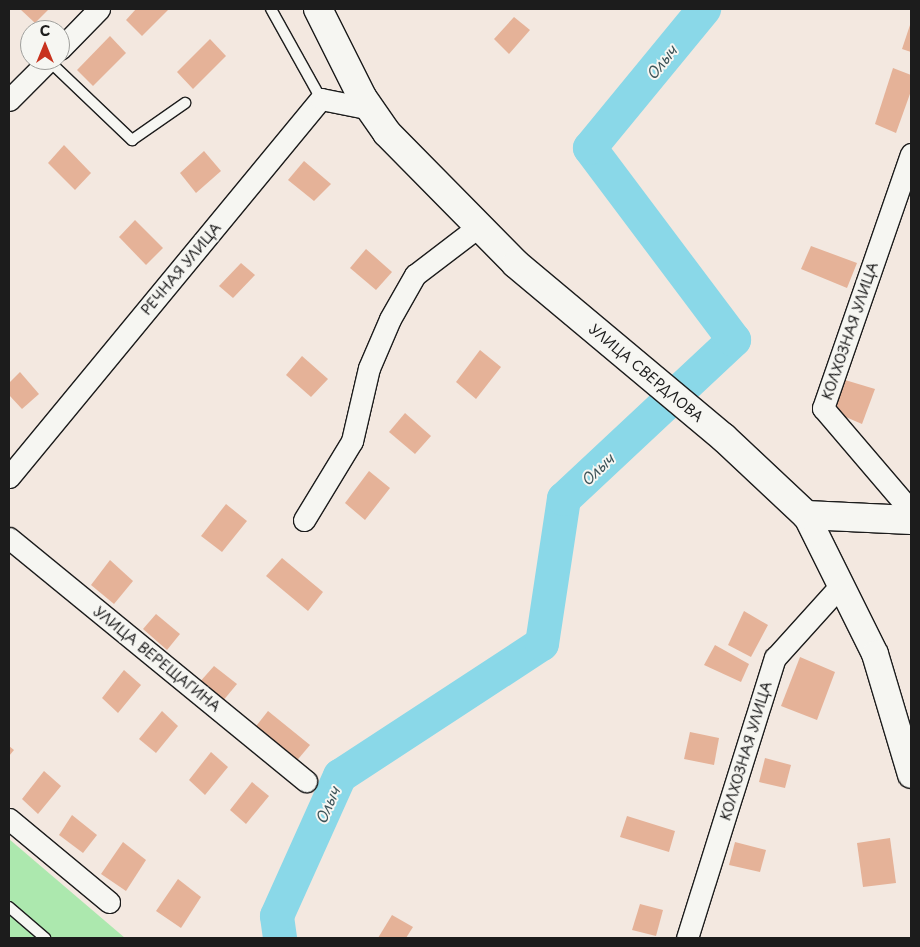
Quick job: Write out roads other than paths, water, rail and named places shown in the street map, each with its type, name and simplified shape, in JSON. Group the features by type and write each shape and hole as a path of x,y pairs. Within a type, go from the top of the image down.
{"main road":[{"name":"УЛИЦА СВЕРДЛОВА","path":"318,9 370,109 387,132 516,264 724,437 806,515"},
{"path":"806,515 911,520"}],"street":[{"path":"70,39 99,9"},
{"path":"9,100 40,70"},
{"path":"321,99 370,109"},
{"name":"РЕЧНАЯ УЛИЦА","path":"9,478 321,99"},
{"name":"КОЛХОЗНАЯ УЛИЦА","path":"911,154 823,408 911,511"},
{"path":"304,520 352,441 369,368 390,319 415,275 479,226"},
{"name":"УЛИЦА СВЕРДЛОВА","path":"806,515 875,654 911,775"},
{"name":"УЛИЦА ВЕРЕЩАГИНА","path":"9,538 306,781"},
{"name":"КОЛХОЗНАЯ УЛИЦА","path":"687,938 775,658 841,585"},
{"path":"9,819 109,902"}],"lane":[{"path":"271,9 321,99"},
{"path":"65,70 132,140 185,103"},
{"path":"9,907 45,938"}],"waterway":[{"name":"Олыч","path":"280,938 277,916 340,776 542,644 564,499 734,340 590,148 704,9"}]}
